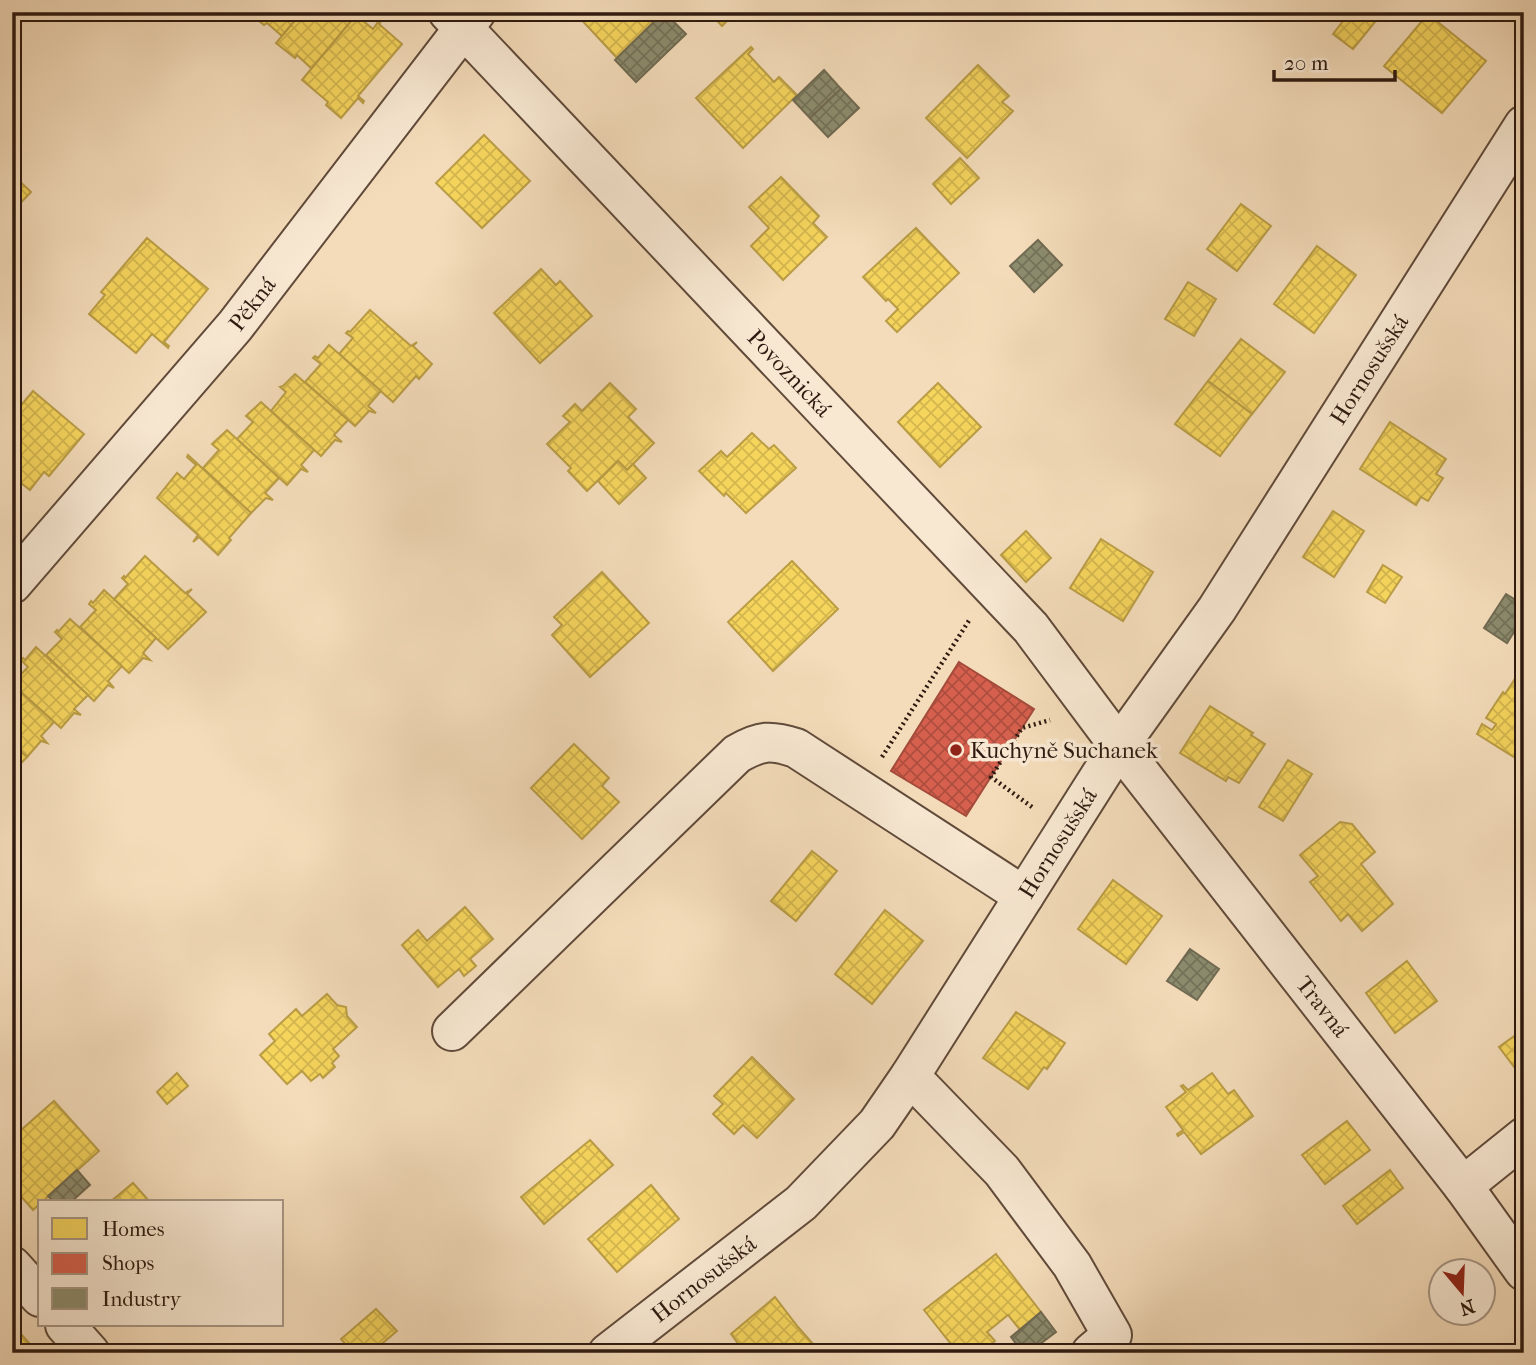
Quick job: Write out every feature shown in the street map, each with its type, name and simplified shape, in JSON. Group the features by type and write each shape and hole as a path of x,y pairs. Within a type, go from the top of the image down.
{"street":[{"name":"Pěkná","path":"12,584 235,326 462,18"},
{"name":"Povoznická","path":"462,18 1031,628 1119,746"},
{"name":"Hornosušská","path":"608,1353 801,1203 877,1124 1119,746 1217,609 1524,125"},
{"path":"452,1031 737,754 754,744 774,741 796,748 1024,896"},
{"name":"Travná","path":"1119,746 1462,1186 1524,1271"},
{"path":"910,1076 1002,1171 1072,1265 1112,1335 1091,1353"},
{"path":"1462,1186 1524,1138"},
{"path":"12,1266 38,1295"},
{"path":"66,1326 90,1353"}],"path":[{"path":"861,790 991,586"},
{"path":"1066,830 991,777 1022,728 1091,708"}],"building: Homes":[{"path":"248,12 302,12 282,36"},
{"path":"302,12 359,12 312,69 297,55 295,58 276,43"},
{"path":"580,12 664,12 617,58 577,15"},
{"path":"709,12 736,12 722,26"},
{"path":"1350,12 1383,12 1353,49 1333,34"},
{"path":"1428,14 1486,61 1442,113 1384,66"},
{"path":"356,15 373,29 380,23 402,44 358,96 363,103 358,98 341,118 326,105 328,102 302,80"},
{"path":"751,47 753,49 748,54 774,82 779,77 797,95 743,148 696,98"},
{"path":"978,65 1009,96 1002,102 1013,111 967,158 926,118"},
{"path":"484,135 530,181 482,228 436,183"},
{"path":"960,158 979,178 951,204 933,184"},
{"path":"12,174 31,192 12,212"},
{"path":"781,177 819,216 813,223 827,237 783,280 751,246 769,228 749,207"},
{"path":"1241,204 1271,226 1237,271 1207,249"},
{"path":"916,228 959,273 897,332 886,321 898,309 888,299 886,301 863,277"},
{"path":"147,238 208,289 164,342 168,348 152,334 136,353 89,314 105,295 101,292"},
{"path":"1317,246 1356,275 1314,333 1274,304"},
{"path":"541,269 556,285 560,281 592,316 540,363 494,313"},
{"path":"1188,282 1216,299 1194,336 1165,319"},
{"path":"370,310 411,346 417,342 413,346 432,364 419,379 416,376 393,402 339,354 353,338 346,333"},
{"path":"1241,339 1285,372 1252,414 1208,381"},
{"path":"329,345 381,391 368,406 376,413 369,411 355,426 305,382 321,364 313,358 318,358"},
{"path":"295,374 348,420 334,435 342,442 335,440 321,456 271,411 286,392 280,387"},
{"path":"1208,381 1252,414 1220,456 1175,424"},
{"path":"610,383 636,409 628,417 654,443 627,470 618,461 587,491 568,471 571,468 547,444 570,422 563,416 575,404 582,411"},
{"path":"938,383 981,427 940,467 898,422"},
{"path":"33,391 84,434 49,476 44,472 30,490 12,476 12,416"},
{"path":"261,402 314,450 301,465 308,472 301,469 287,485 237,439 253,422 246,416"},
{"path":"1390,422 1446,459 1436,474 1443,478 1428,501 1421,497 1416,505 1360,469"},
{"path":"227,430 279,478 265,493 273,500 266,498 251,513 203,468 219,450 212,444"},
{"path":"752,433 769,449 774,445 796,468 746,513 699,471 721,451 727,457"},
{"path":"188,455 251,513 218,555 199,537 193,542 198,535 157,498 177,473 184,479 196,465"},
{"path":"618,461 627,470 633,464 646,478 619,504 598,481"},
{"path":"1333,511 1364,531 1334,577 1303,557"},
{"path":"1026,531 1051,558 1026,582 1001,555"},
{"path":"1101,539 1153,572 1123,621 1070,588"},
{"path":"145,556 185,593 192,589 187,594 206,612 168,649 114,599 128,584 122,578"},
{"path":"792,561 838,609 773,671 728,622"},
{"path":"1383,565 1402,577 1385,603 1367,592"},
{"path":"602,572 649,623 590,677 552,635 562,625 554,617"},
{"path":"104,590 156,638 143,653 150,660 143,658 129,673 80,627 96,610 89,604"},
{"path":"70,619 122,666 108,681 114,688 108,685 94,701 46,655 62,639 55,632"},
{"path":"36,647 88,695 74,709 81,715 74,713 61,728 12,684 28,667 21,660 25,660"},
{"path":"1522,668 1524,747 1517,759 1477,734 1482,724 1492,730 1496,724 1486,718"},
{"path":"12,684 54,722 41,736 47,743 41,741 27,757 12,744"},
{"path":"1210,706 1253,733 1251,735 1265,744 1239,783 1228,777 1226,781 1180,753"},
{"path":"12,744 27,757 12,773"},
{"path":"574,744 609,778 602,786 619,802 582,839 531,788"},
{"path":"1288,760 1312,774 1283,821 1259,807"},
{"path":"1340,822 1352,824 1375,852 1361,864 1393,904 1362,931 1348,914 1341,921 1310,882 1318,876 1300,855"},
{"path":"812,851 837,871 796,921 771,901"},
{"path":"1113,880 1162,916 1126,964 1078,929"},
{"path":"465,907 493,939 470,959 476,966 464,976 459,969 438,987 402,945 418,930 427,941"},
{"path":"885,910 923,941 872,1004 835,974"},
{"path":"1407,961 1437,1001 1395,1033 1366,993"},
{"path":"327,994 337,1005 346,1007 347,1016 357,1027 333,1049 339,1056 332,1063 335,1067 323,1078 320,1074 311,1081 302,1071 287,1084 260,1055 275,1041 269,1034 296,1009 302,1016"},
{"path":"1016,1012 1065,1043 1047,1069 1044,1067 1028,1089 983,1058"},
{"path":"1524,1029 1524,1080 1499,1047"},
{"path":"752,1057 794,1099 757,1138 743,1125 734,1134 713,1114 723,1104 714,1096"},
{"path":"177,1073 188,1086 167,1104 157,1092"},
{"path":"1212,1073 1228,1094 1234,1090 1253,1116 1201,1154 1184,1132 1178,1136 1183,1130 1166,1107 1186,1092 1181,1086 1188,1090"},
{"path":"54,1101 99,1151 44,1200 38,1200 38,1206 33,1210 12,1186 12,1138"},
{"path":"1347,1121 1370,1150 1325,1184 1302,1155"},
{"path":"590,1140 613,1165 544,1224 521,1197"},
{"path":"1390,1170 1403,1188 1357,1224 1343,1206"},
{"path":"133,1183 148,1200 112,1200"},
{"path":"651,1185 679,1219 617,1272 588,1239"},
{"path":"996,1254 1041,1312 1020,1330 1008,1315 987,1332 995,1341 980,1353 958,1353 924,1310"},
{"path":"775,1297 821,1353 745,1353 731,1334"},
{"path":"376,1309 397,1331 371,1353 353,1353 341,1339"},
{"path":"12,1324 38,1353 12,1353"}],"building: Shops":[{"name":"Kuchyně Suchanek","path":"959,662 1034,709 966,816 891,771"}],"building: Industry":[{"path":"664,12 686,34 636,82 615,60"},
{"path":"824,70 841,89 810,118 793,100"},
{"path":"841,89 859,108 828,137 810,118"},
{"path":"1038,240 1062,265 1034,292 1010,266"},
{"path":"1506,594 1524,605 1524,616 1507,643 1484,628"},
{"path":"1190,949 1219,969 1197,1000 1167,981"},
{"path":"77,1170 90,1185 73,1200 52,1200 48,1196"},
{"path":"1041,1312 1056,1332 1028,1353 1023,1353 1011,1337"}],"place":[{"name":"Kuchyně Suchanek","path":"956,750"}]}
